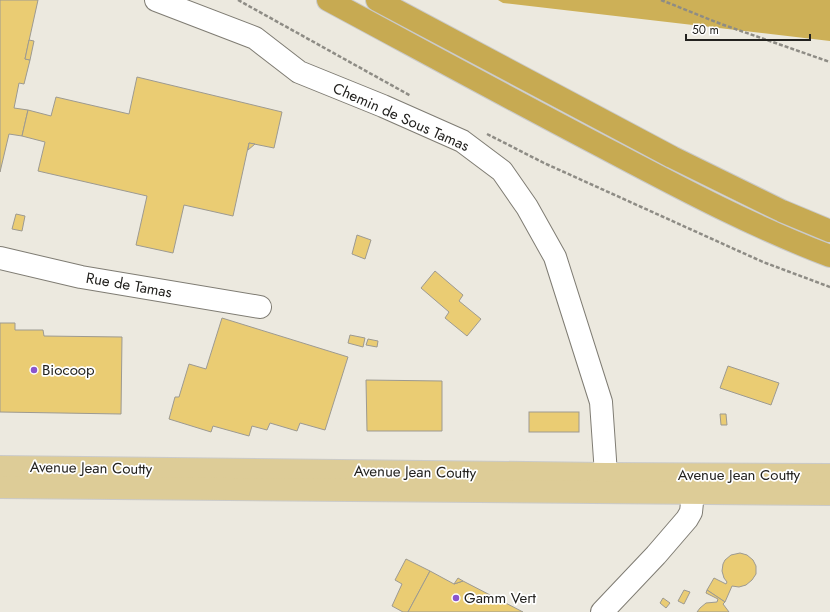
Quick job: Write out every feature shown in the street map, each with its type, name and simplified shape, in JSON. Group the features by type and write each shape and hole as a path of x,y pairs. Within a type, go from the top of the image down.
{"highway":[{"path":"328,0 650,172 760,226 830,256"},
{"path":"377,0 672,157 776,208 830,231"}],"main road":[{"name":"Avenue Jean Coutty","path":"0,467 830,475"},
{"name":"Avenue Jean Coutty","path":"0,487 830,494"}],"street":[{"name":"Chemin de Sous Tamas","path":"156,0 255,38 299,72 383,106 462,141 502,171 527,207 555,257 601,402 606,474"},
{"name":"Rue de Tamas","path":"0,258 81,277 260,307"},
{"path":"602,612 656,555 687,519 691,512 693,493"}],"path":[{"path":"238,0 414,97"},
{"path":"661,0 715,22 830,62"},
{"path":"483,132 544,163 763,262 830,287"}],"shaded area":[{"path":"498,0 830,0 830,41 503,3"}],"building":[{"path":"0,0 38,0 25,59 30,60 24,84 19,83 14,108 28,110 22,136 9,134 0,172"},
{"path":"29,40 34,41 30,60 25,59"},
{"path":"137,77 282,112 274,148 249,143 233,216 184,205 173,253 136,245 147,196 38,171 45,142 22,136 28,110 51,116 56,97 129,114"},
{"path":"249,143 255,144 248,150"},
{"path":"16,214 25,216 22,231 12,229"},
{"path":"357,235 371,240 365,259 352,254"},
{"path":"435,271 463,295 459,301 481,319 467,336 445,318 449,312 421,288"},
{"path":"222,318 348,357 325,430 300,423 297,431 270,423 267,430 252,426 249,436 213,426 211,432 169,419 175,397 179,397 189,364 206,369"},
{"path":"0,323 15,323 15,330 43,330 44,336 122,337 121,414 0,412"},
{"path":"350,335 365,338 363,347 348,343"},
{"path":"368,339 378,341 377,347 366,345"},
{"path":"728,366 779,383 771,405 720,388"},
{"path":"366,380 442,381 442,431 367,431"},
{"path":"529,412 579,412 579,432 529,432"},
{"path":"720,414 726,414 727,425 721,425"},
{"path":"740,553 747,555 753,560 756,566 756,574 746,585 739,587 732,586 725,602 707,590 714,578 726,584 727,582 722,571 723,564 731,555"},
{"path":"406,559 430,571 408,612 403,612 392,606 402,584 395,580"},
{"name":"Gamm Vert","path":"430,571 454,584 463,581 523,612 408,612"},
{"path":"458,578 463,581 454,584"},
{"path":"684,590 690,592 684,604 678,601"},
{"path":"707,590 725,602 723,604 729,612 697,612 706,603 717,602 718,599 706,593"},
{"path":"663,598 670,603 666,608 660,603"}],"place":[{"name":"Biocoop","path":"34,370"},
{"name":"Gamm Vert","path":"456,598"}]}
